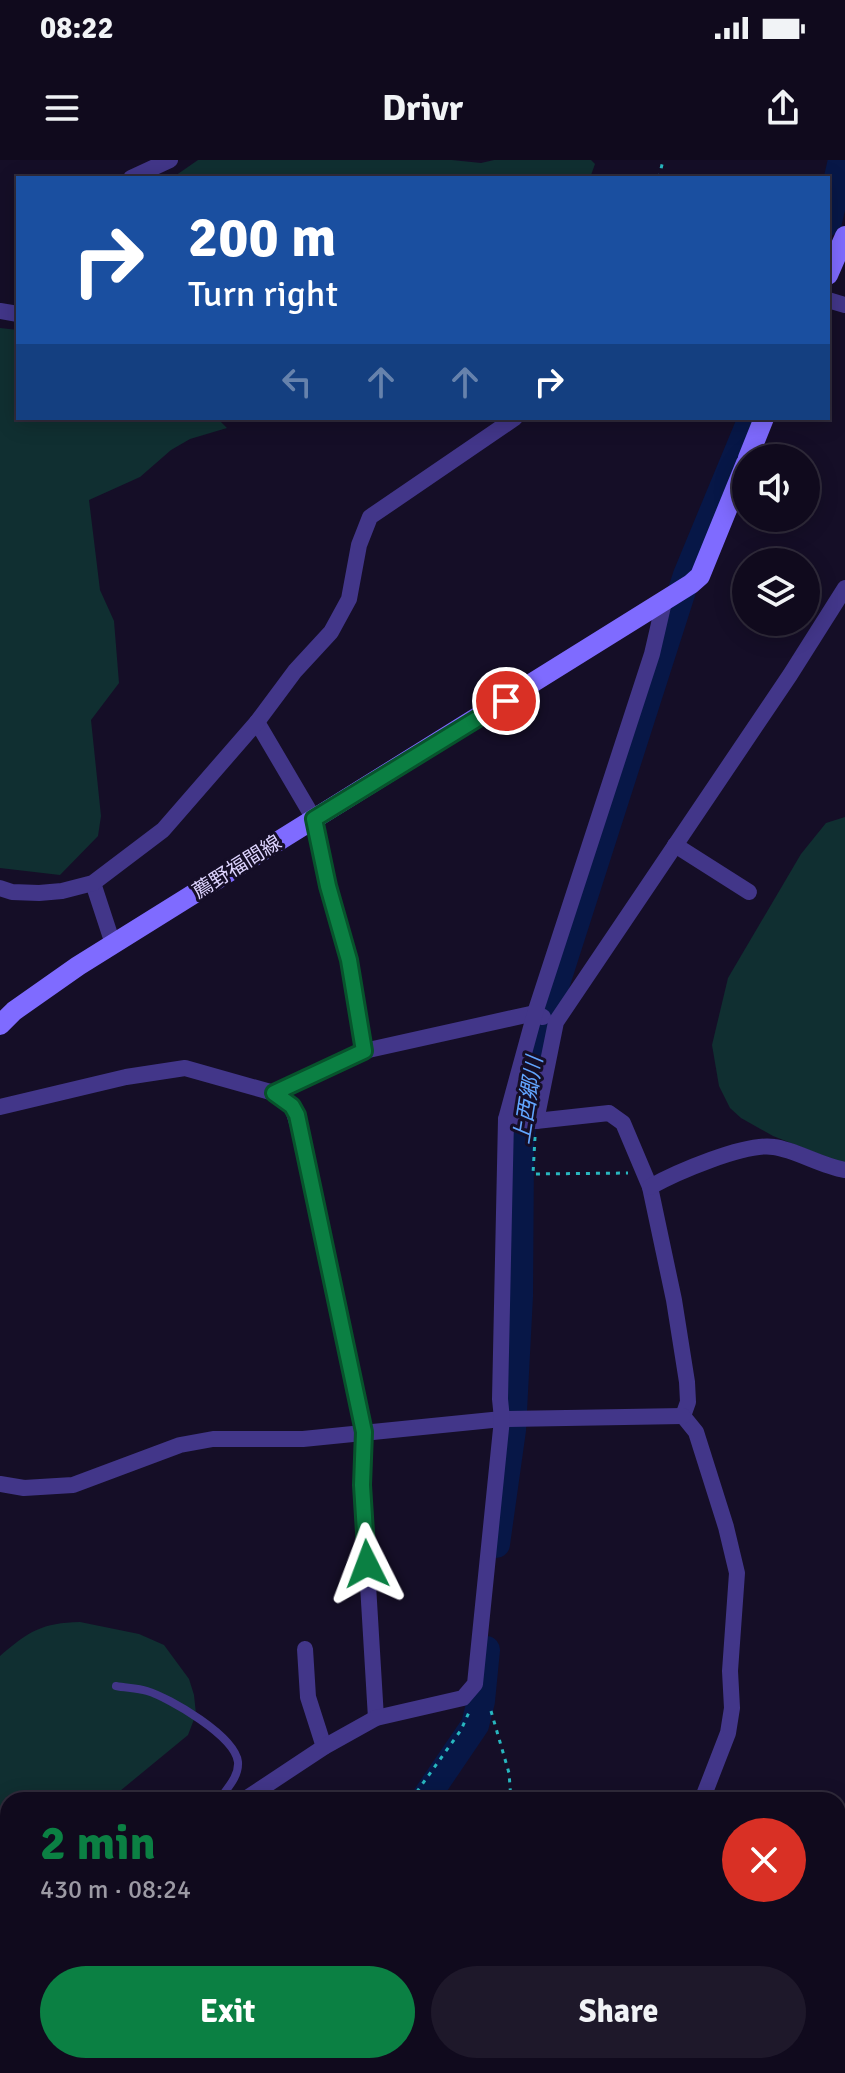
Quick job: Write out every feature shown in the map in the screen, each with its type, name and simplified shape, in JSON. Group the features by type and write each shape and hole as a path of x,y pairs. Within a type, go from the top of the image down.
{"main road":[{"path":"830,270 845,236"},
{"path":"754,444 763,420"},
{"path":"676,594 700,576 732,498"},
{"name":"薦野福間線","path":"0,1025 49,985 113,944 676,594"}],"street":[{"path":"135,176 170,160"},
{"path":"0,888 12,892 39,893 93,883 163,830 331,632 349,599 359,545 370,517 512,420"},
{"path":"522,1120 545,1017 675,845 845,588"},
{"path":"256,1792 324,1747 376,1718 463,1698 475,1684 502,1419 500,1399 522,1120 545,1017 652,654 676,594"},
{"path":"257,722 314,819 328,886 349,960 364,1051"},
{"path":"675,845 749,892"},
{"path":"93,883 113,944"},
{"path":"274,1093 364,1051 545,1017"},
{"path":"0,1107 126,1077 185,1068 274,1093 292,1106 297,1115 364,1432 362,1485 376,1718"},
{"path":"522,1120 609,1113 623,1123 647,1180 680,1337 688,1402 683,1416"},
{"path":"647,1180 757,1146 776,1147 845,1170"},
{"path":"0,1484 24,1488 73,1485 180,1445 213,1439 303,1439 502,1419 683,1416"},
{"path":"683,1416 696,1432 737,1573 730,1721 705,1792"},
{"path":"305,1649 308,1697 324,1747"}],"lane":[{"path":"116,1686 145,1690 168,1700 230,1744 238,1759 237,1775 225,1792"}],"path":[{"path":"522,1120 533,1174 647,1180"},
{"path":"417,1792 469,1717 475,1684"},
{"path":"491,1711 509,1773 510,1792"}],"green space":[{"path":"198,160 452,160 481,163 494,160 591,160 595,164 591,176 175,176"},
{"path":"0,328 16,330 16,420 219,420 227,428 190,439 171,450 140,477 89,500 100,590 114,621 119,683 91,720 101,816 98,836 60,875 0,868"},
{"path":"845,817 845,1164 773,1136 741,1118 730,1108 719,1086 712,1045 728,978 801,854 826,823"},
{"path":"80,1622 139,1634 164,1645 189,1679 196,1714 188,1735 119,1792 0,1792 0,1656 19,1640 56,1624"}],"waterway":[{"name":"上西郷川","path":"830,213 842,160"},
{"name":"上西郷川","path":"496,1544 512,1430 519,1296 520,1149 524,1099 535,1049 687,575 751,420"},
{"name":"上西郷川","path":"429,1792 475,1725 481,1701 486,1650"}],"route":[{"path":"367,1564 362,1485 364,1432 297,1115 292,1106 274,1093 364,1051 349,960 328,886 314,819 506,701"}]}
